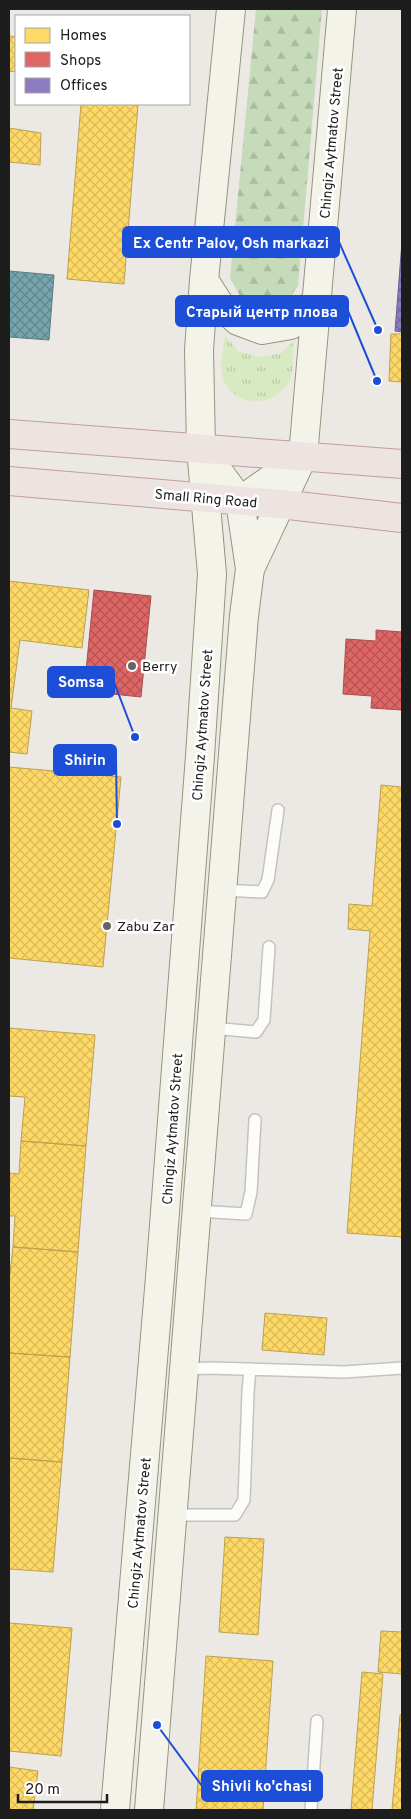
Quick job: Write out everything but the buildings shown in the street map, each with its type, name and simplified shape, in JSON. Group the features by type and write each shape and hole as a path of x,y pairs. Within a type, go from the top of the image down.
{"highway":[{"path":"9,434 402,464"},
{"name":"Small Ring Road","path":"9,480 280,504 402,518"}],"main road":[{"name":"Chingiz Aytmatov Street","path":"115,1810 160,1287 212,574 201,448 199,350 204,280 231,9"},
{"name":"Chingiz Aytmatov Street","path":"250,569 303,456 342,9"},
{"path":"204,280 220,305 238,321 262,330 291,325 316,301"},
{"name":"Chingiz Aytmatov Street","path":"149,1810 244,616 250,569 240,501 201,448"},
{"path":"240,501 303,456"}],"lane":[{"path":"223,890 262,892 268,880 278,810"},
{"path":"212,1028 256,1032 264,1020 269,948"},
{"path":"197,1211 246,1214 251,1192 255,1120"},
{"path":"185,1369 344,1372 402,1368"},
{"path":"173,1515 235,1515 244,1500 250,1369"},
{"path":"311,1810 317,1721"}],"green space":[{"path":"256,9 322,9 298,286 286,303 264,310 244,303 230,278"},
{"path":"225,335 238,351 260,357 281,353 294,341 291,376 283,390 274,397 264,401 243,399 234,394 227,386 221,370"}],"place":[{"name":"Ex Centr Palov, Osh markazi","path":"378,330"},
{"name":"Старый центр плова","path":"377,381"},
{"name":"Berry","path":"132,666"},
{"name":"Somsa","path":"135,737"},
{"name":"Shirin","path":"117,824"},
{"name":"Zabu Zar","path":"107,926"},
{"name":"Shivli ko'chasi","path":"157,1725"}]}
